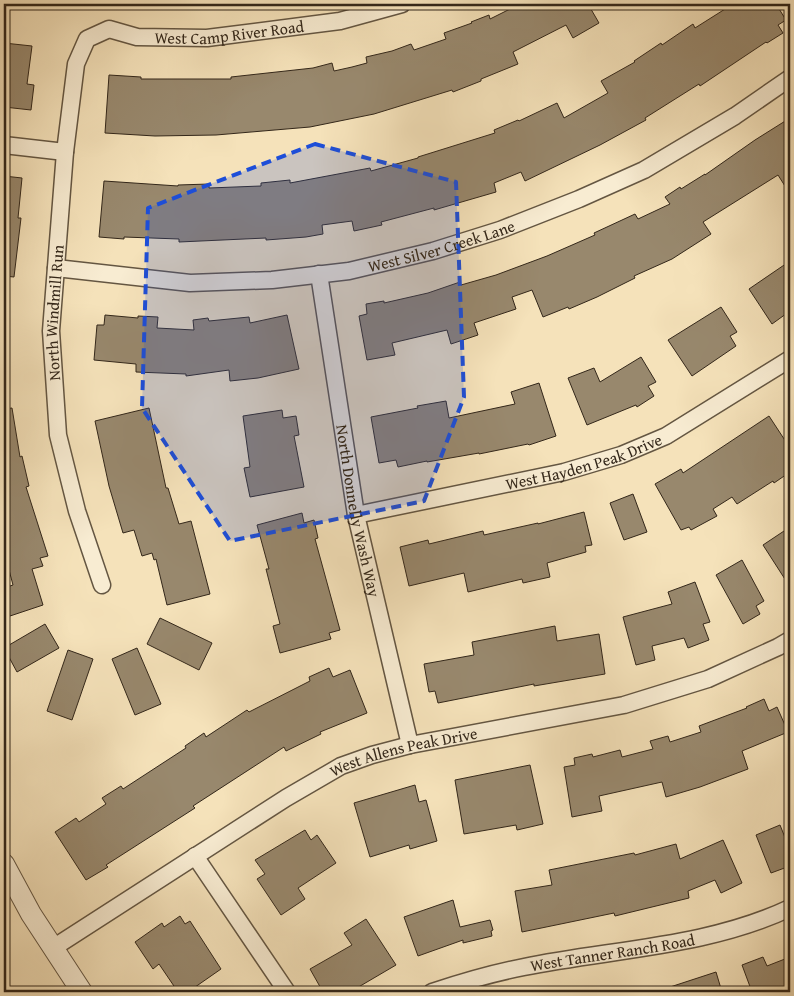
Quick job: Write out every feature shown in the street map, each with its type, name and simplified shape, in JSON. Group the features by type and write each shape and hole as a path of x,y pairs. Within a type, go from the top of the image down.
{"street":[{"name":"West Camp River Road","path":"87,39 109,29 138,37 207,38 340,21 402,4"},
{"name":"North Windmill Run","path":"87,39 76,64 65,152 51,331 58,435 77,511 102,585"},
{"name":"West Silver Creek Lane","path":"56,268 190,283 272,280 349,271 433,251 500,230 579,200 644,170 734,116 790,78"},
{"path":"4,144 65,152"},
{"name":"North Donnelly Wash Way","path":"319,274 356,515 410,745"},
{"name":"West Hayden Peak Drive","path":"356,515 564,472 621,455 666,436 790,359"},
{"name":"West Allens Peak Drive","path":"53,948 286,798 341,766 410,745 624,706 708,679 790,640"},
{"path":"196,856 288,992"},
{"path":"4,864 31,914 82,992"},
{"name":"West Tanner Ranch Road","path":"432,992 470,980 524,967 688,940 766,919 790,908"}],"highlighted area":[{"path":"315,144 456,182 464,397 424,501 230,541 142,408 148,208"}],"building":[{"path":"520,4 588,4 599,23 573,38 566,25 513,52 518,64 453,92 452,90 374,114 310,127 216,135 155,136 105,133 109,75 141,77 141,79 231,79 231,77 313,68 332,63 334,71 367,63 366,57 411,44 414,50 446,39 444,33 489,15 490,19"},
{"path":"733,4 776,4 786,20 778,25 783,33 766,42 700,86 699,84 645,118 646,120 600,145 525,181 521,172 494,183 496,192 434,210 434,208 381,222 382,225 354,231 352,221 322,225 323,234 306,237 179,242 179,239 99,237 104,181 178,186 209,184 209,188 261,186 261,183 290,180 290,183 370,168 371,171 418,158 495,133 494,130 519,121 557,103 564,118 608,93 601,81 635,62 661,43 662,45 693,24 695,28"},
{"path":"4,43 32,46 27,84 34,85 31,110 4,107"},
{"path":"790,118 790,194 778,175 703,222 711,234 672,259 569,309 568,307 543,317 532,290 512,297 516,309 474,323 478,335 451,344 447,330 392,343 395,355 367,360 359,316 367,314 366,304 384,301 384,303 428,293 460,282 461,285 496,275 595,235 594,233 635,214 638,219 670,204 665,197 680,187 681,189 705,175"},
{"path":"4,176 22,178 18,218 21,218 14,277 4,276"},
{"path":"790,261 790,311 772,324 749,289"},
{"path":"721,307 737,332 730,336 736,346 692,376 668,340"},
{"path":"105,315 138,318 138,316 158,317 157,328 194,330 193,320 208,318 209,321 249,317 250,323 287,315 299,369 258,378 230,381 229,370 186,376 186,374 136,372 136,364 94,360 97,325 104,325"},
{"path":"641,357 656,382 648,386 654,396 637,407 636,405 587,425 568,378 594,368 600,382"},
{"path":"539,383 556,436 529,445 398,467 396,460 379,463 371,417 446,401 449,418 515,404 511,392"},
{"path":"12,408 20,457 22,456 29,486 26,487 48,556 40,558 43,566 32,569 43,605 4,618 4,588 13,585 4,551 4,409"},
{"path":"149,408 166,488 168,488 179,524 191,521 210,594 167,605 156,559 154,560 152,553 142,556 134,530 123,533 109,486 95,421"},
{"path":"282,410 283,418 296,416 299,435 294,436 304,487 250,497 244,468 250,467 243,416"},
{"path":"769,416 790,448 790,472 737,504 732,497 713,509 717,516 691,530 689,527 681,530 655,484 681,469 683,473"},
{"path":"633,494 647,532 624,540 610,503"},
{"path":"584,512 592,545 585,546 586,552 547,563 550,577 523,583 522,579 468,592 464,573 409,586 400,547 428,540 429,544 483,531 484,535"},
{"path":"302,513 304,523 314,520 318,538 315,539 340,630 329,633 331,639 280,653 273,626 280,624 266,569 269,569 257,525"},
{"path":"790,527 790,587 763,545"},
{"path":"742,560 764,601 756,606 760,614 743,624 716,575"},
{"path":"695,582 710,622 703,624 709,640 688,648 684,638 652,646 655,660 636,665 623,617 672,604 668,592"},
{"path":"160,618 212,643 199,670 147,644"},
{"path":"45,624 59,648 17,672 4,648"},
{"path":"555,626 557,641 599,634 605,674 534,686 534,684 438,703 435,691 429,692 424,664 474,655 472,642"},
{"path":"137,648 161,704 135,715 112,659"},
{"path":"68,650 93,659 72,720 47,711"},
{"path":"329,668 333,677 350,670 367,713 320,732 321,734 286,751 284,747 193,806 195,808 86,880 55,832 76,818 79,822 106,804 102,798 121,786 123,789 186,748 185,746 204,733 206,737 247,710 249,712 310,681 309,677"},
{"path":"764,699 769,711 777,707 788,732 742,751 748,769 700,787 666,797 662,782 599,796 602,811 572,817 564,767 575,765 574,758 592,754 593,757 620,750 622,757 653,749 650,741 668,736 670,742 701,732 699,726 747,708"},
{"path":"530,765 543,824 517,830 516,825 464,834 455,780"},
{"path":"415,785 419,802 426,800 437,841 410,849 409,845 370,857 354,803"},
{"path":"780,825 790,850 790,866 771,873 756,835"},
{"path":"305,830 311,840 317,835 336,863 298,888 305,899 281,915 257,879 265,874 255,860"},
{"path":"723,840 742,883 721,893 715,880 688,891 689,898 615,916 614,913 522,932 515,891 552,885 549,870 634,853 635,855 676,844 680,859"},
{"path":"453,900 460,927 490,920 493,930 491,931 492,936 463,943 463,940 418,956 404,917"},
{"path":"180,916 185,924 190,921 221,969 188,992 178,992 159,964 153,969 135,942 162,923 164,927"},
{"path":"366,919 396,965 350,992 323,992 310,969 352,945 344,933"},
{"path":"763,957 767,966 790,957 790,992 752,992 742,965"},
{"path":"716,972 722,992 665,992 664,989"}]}
